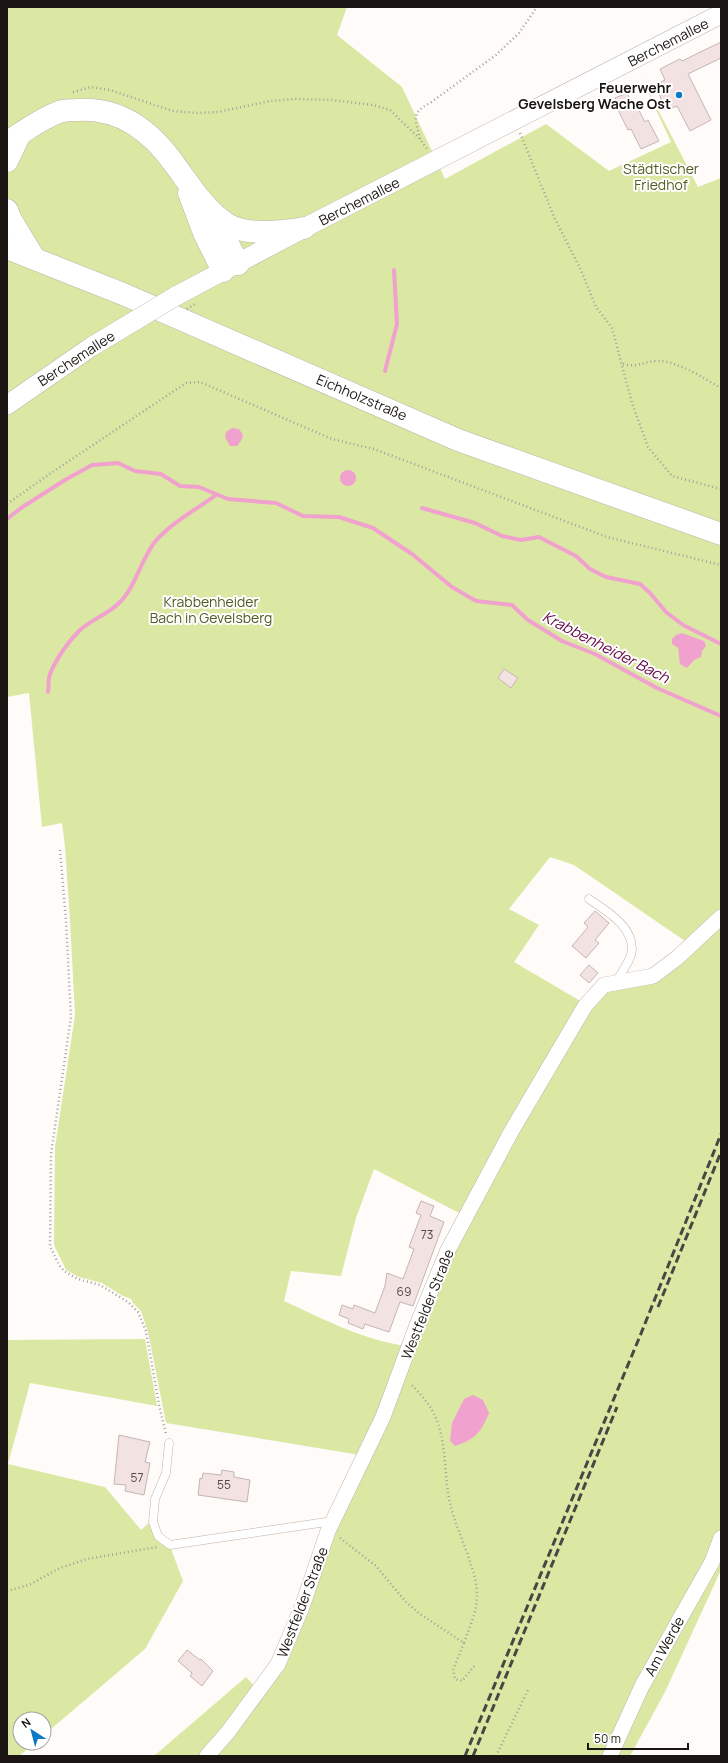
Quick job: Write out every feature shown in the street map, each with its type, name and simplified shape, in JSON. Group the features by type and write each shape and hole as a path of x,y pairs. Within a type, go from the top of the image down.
{"main road":[{"path":"7,162 14,138 38,122 60,111 88,109 124,118 137,125 155,139 212,212 227,225 246,231 283,231 304,228"},
{"path":"186,180 191,201 204,233 231,267"},
{"path":"7,210 11,220 34,258"},
{"path":"212,212 231,267"},
{"name":"Eichholzstraße","path":"7,248 123,294 458,440 721,534"}],"street":[{"name":"Berchemallee","path":"7,405 85,351 176,296 304,228 721,14"},
{"name":"Westfelder Straße","path":"207,1756 228,1732 278,1664 302,1607 331,1525 383,1417 399,1372 447,1252 511,1132 585,1006 604,985 653,976 677,958 721,917"},
{"name":"Am Werde","path":"610,1756 642,1686 712,1562 721,1538"}],"lane":[{"path":"588,899 615,917 626,931 630,939 632,950 626,965 614,983"},
{"path":"169,1443 166,1473 155,1499 153,1522 158,1536 170,1546 331,1525"}],"path":[{"path":"420,139 415,116 419,108 430,103 496,55 519,33 537,7"},
{"path":"71,92 92,88 110,90 173,111 196,113 218,112 270,101 295,99 339,101 373,105 390,110 420,139 436,161"},
{"path":"520,134 555,219 580,268 596,306 612,328 632,403 648,447 672,476 721,489"},
{"path":"622,363 631,366 657,361 686,368 721,388"},
{"path":"7,504 63,464 186,383 200,382 332,439 374,449 608,537 721,564"},
{"path":"60,850 66,921 71,1017 51,1154 50,1246 59,1265 64,1271 78,1279 100,1286 128,1302 138,1312 146,1331 159,1405 169,1443"},
{"path":"399,1372 422,1396 434,1414 440,1429 450,1505 476,1581 477,1597 472,1620 453,1670 455,1678 462,1681 475,1665"},
{"path":"331,1525 376,1566 406,1601 420,1614 464,1643"},
{"path":"7,1591 29,1585 60,1568 87,1559 170,1546"},
{"path":"496,1756 529,1688"}],"green space":[{"path":"7,7 347,7 337,35 402,87 445,179 546,124 609,171 671,142 640,75 698,187 721,178 721,913 688,943 574,865 550,857 509,909 539,925 514,962 582,1002 463,1215 374,1169 356,1218 341,1276 291,1271 284,1301 328,1322 359,1334 406,1346 360,1455 166,1423 148,1332 141,1311 131,1299 121,1295 102,1283 79,1277 66,1270 54,1245 55,1147 75,1015 70,919 62,823 42,827 29,693 7,697"},
{"path":"721,921 721,1570 665,1692 630,1756 154,1756 246,1677 261,1693 420,1326 477,1203 580,1019 603,994 611,990 651,980"},
{"path":"145,1339 157,1406 30,1383 8,1464 105,1487 141,1530 151,1521 170,1546 183,1581 145,1649 52,1728 52,1711 12,1711 12,1751 25,1751 19,1756 7,1756 7,1340"}],"shaded area":[{"path":"232,428 239,429 243,435 237,446 230,446 225,437 226,432"},
{"path":"345,470 351,470 356,475 354,484 351,486 345,486 340,481 340,475"},
{"path":"682,633 704,641 706,646 702,651 701,657 694,660 687,668 680,664 678,648 672,644 672,639 676,635"},
{"path":"473,1395 483,1400 489,1413 477,1434 468,1441 455,1446 450,1441 452,1423 464,1399"}],"building":[{"name":"Feuerwehr Gevelsberg Wache Ost","path":"721,42 721,58 688,74 711,120 690,131 677,106 666,110 655,85 665,80 660,69 680,59 682,61"},
{"path":"627,93 632,103 634,101 645,122 648,120 659,141 641,149 631,129 628,130 618,110 620,109 615,98"},
{"path":"504,669 518,678 511,688 498,678"},
{"path":"595,911 609,923 595,940 599,943 586,958 572,946 588,927 584,923"},
{"path":"589,965 598,973 589,983 580,975"},
{"path":"421,1201 434,1206 430,1216 444,1222 413,1306 400,1302 389,1332 365,1324 363,1329 348,1323 349,1319 339,1315 342,1305 353,1309 354,1305 375,1313 385,1286 387,1273 403,1279 414,1249 409,1247 421,1215 416,1213"},
{"path":"119,1435 150,1442 145,1462 150,1463 144,1495 125,1491 126,1485 114,1484"},
{"path":"222,1470 234,1472 234,1477 250,1480 247,1502 198,1495 200,1478 202,1479 203,1473 221,1475"},
{"path":"187,1650 200,1660 201,1659 213,1671 202,1686 190,1676 192,1673 178,1661"}],"waterway":[{"path":"385,371 397,324 394,270"},
{"name":"Krabbenheider Bach","path":"7,519 21,508 65,480 92,465 118,463 135,471 161,474 180,486 199,487 228,499 276,503 303,516 339,517 373,528 412,554 452,587 476,601 512,605 528,620 562,641 595,654 657,688 721,716"},
{"path":"48,692 50,674 59,657 71,640 83,627 109,611 125,597 149,550 160,536 175,523 216,495"},
{"path":"422,508 475,523 502,536 521,540 539,537 576,556 590,569 606,577 640,584 650,593 666,612 683,625 721,644"}],"railway":[{"path":"465,1756 640,1336 721,1134"},
{"path":"658,1307 721,1152"},
{"path":"473,1756 617,1407"}],"place":[{"name":"Feuerwehr Gevelsberg Wache Ost","path":"679,95"}],"park label":[{"name":"Städtischer Friedhof","path":"661,176"},
{"name":"Krabbenheider Bach in Gevelsberg","path":"211,610"}]}
